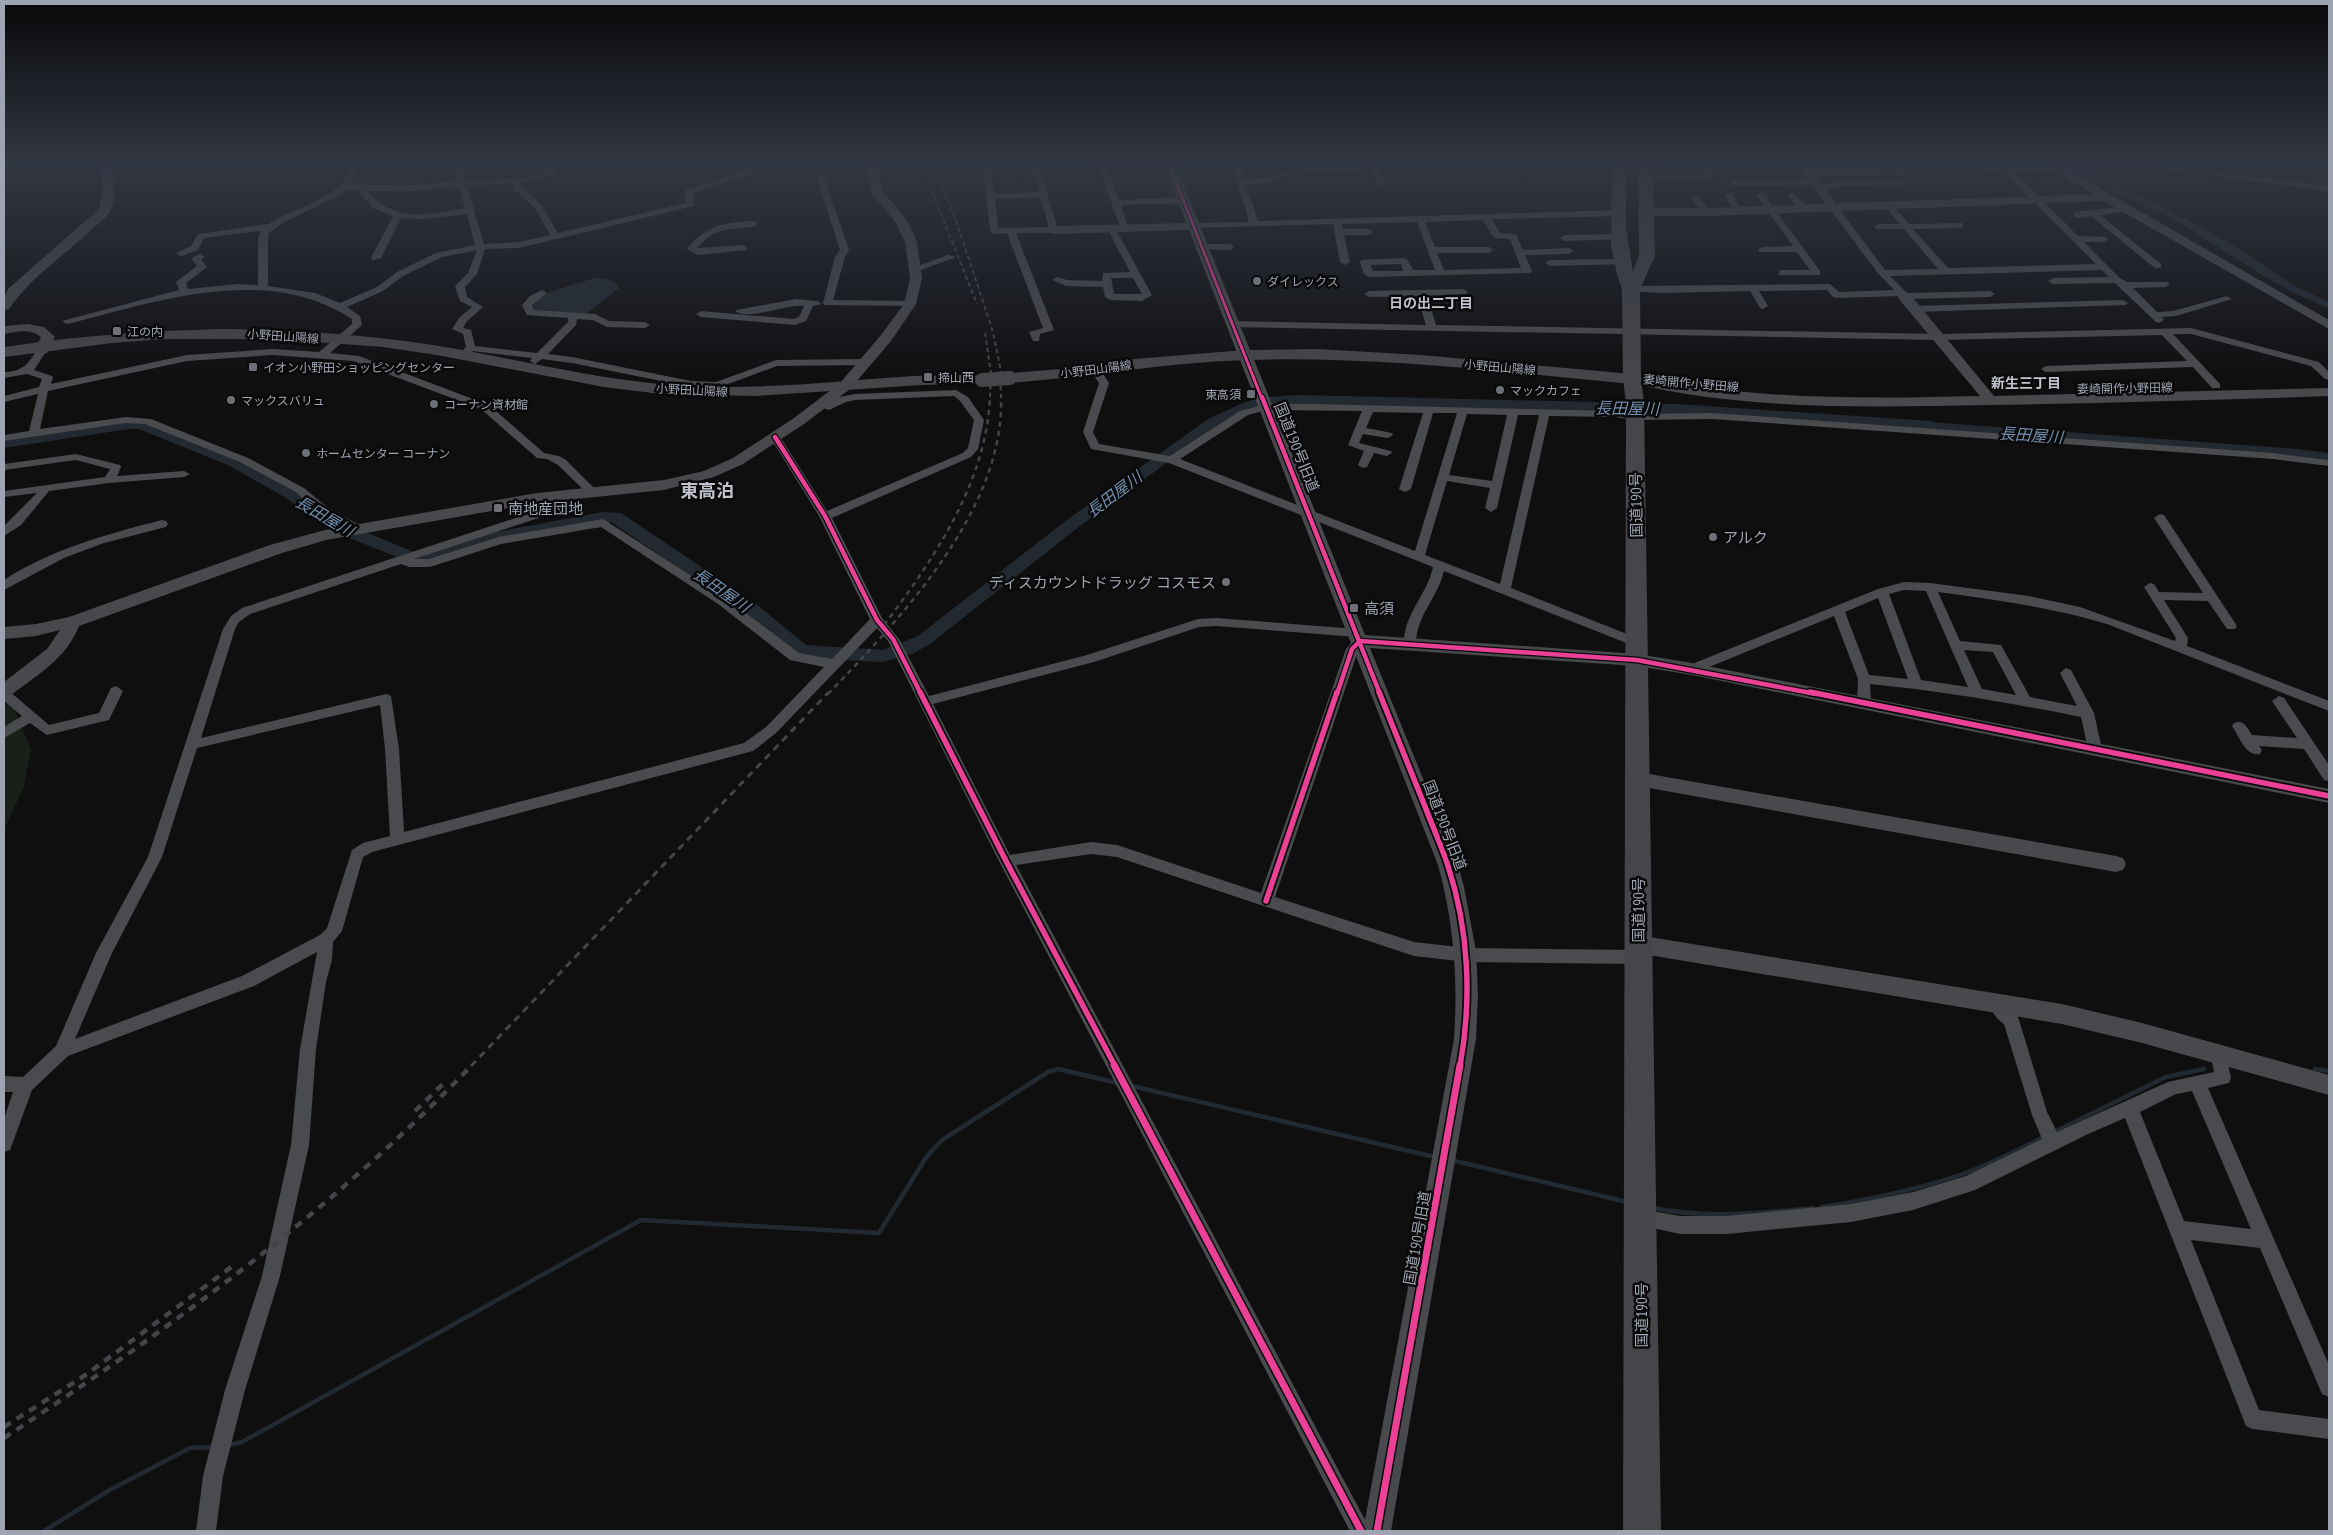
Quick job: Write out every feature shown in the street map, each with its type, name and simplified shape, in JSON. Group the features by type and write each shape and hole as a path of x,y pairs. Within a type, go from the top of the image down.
{"highway":[{"name":"国道190号","path":"1620,236 1625,278 1631,289 1633,333 1632,379 1635,411 1642,1531"},
{"name":"国道190号","path":"1631,289 1639,276 1648,248 1648,236"},
{"path":"1620,248 1633,251 1648,248"}],"main road":[{"name":"小野田山陽線","path":"4,352 134,341 267,340 338,342 400,344 467,351 526,368"},
{"name":"小野田山陽線","path":"338,342 526,368 651,388 709,388 747,392 918,381 957,382 1245,355 1366,356 1632,379"},
{"name":"小野田山陽線","path":"4,357 43,348"}],"street":[{"path":"4,306 14,291 78,236"},
{"path":"180,253 195,248 201,236 204,236"},
{"path":"262,288 264,262 263,236"},
{"path":"376,258 387,236"},
{"path":"475,236 478,247 481,250 472,274 460,286 463,299 478,307 462,320 457,329 468,332 467,351 541,356 709,388 776,363 864,362"},
{"path":"340,307 380,289 400,274 430,259 478,247 519,245 555,236"},
{"path":"704,236 693,246 692,250 698,252 743,248"},
{"path":"709,236 731,248"},
{"path":"840,236 845,250 840,257 828,303 910,304"},
{"path":"4,633 36,630 72,622 297,542 336,532 528,499 664,485 694,478 738,461 775,437 845,386 886,338 910,304 916,287 916,269 909,236"},
{"path":"1012,236 1049,330 1034,332 1036,339"},
{"path":"1115,236 1147,295 1142,298 1110,297 1106,275 1136,275"},
{"name":"国道190号旧道","path":"1198,236 1448,865 1462,921 1467,955 1469,988 1465,1039 1377,1531"},
{"path":"1340,236 1345,262"},
{"path":"1426,236 1440,272"},
{"path":"1409,273 1527,272 1513,236 1497,236"},
{"path":"1782,273 1817,272 1789,236"},
{"path":"1854,236 1883,273 1987,396"},
{"path":"1913,236 1945,271"},
{"path":"2072,236 2116,280 2126,285 2216,386"},
{"path":"2122,236 2158,266"},
{"path":"2173,236 2329,325"},
{"path":"1564,238 1620,248"},
{"path":"2075,239 2104,239"},
{"path":"1203,247 1230,247"},
{"path":"1550,264 1574,265 1620,248"},
{"path":"1762,250 1799,249"},
{"path":"1431,250 1489,250"},
{"path":"1520,254 1568,251"},
{"path":"916,269 950,256"},
{"path":"184,292 181,282 200,270 202,267 196,258 200,257"},
{"path":"1883,273 2103,267"},
{"path":"1057,280 1066,284 1107,284"},
{"path":"2053,281 2116,280"},
{"path":"2126,285 2164,284"},
{"path":"1631,289 1830,287 1836,294 1990,294"},
{"path":"68,321 184,292 211,288 262,288 315,296 352,313 358,321 357,324 322,355"},
{"path":"1753,288 1763,306"},
{"path":"1780,288 1788,301"},
{"path":"1369,294 1463,292"},
{"path":"542,293 529,301 527,305 530,313 572,320 587,316 595,317 607,324 645,326"},
{"path":"1422,293 1432,328"},
{"path":"2154,315 2173,314 2227,299"},
{"path":"730,317 738,311 758,310 786,303 828,304"},
{"path":"1914,309 2123,303"},
{"path":"701,314 795,322 803,319 809,304"},
{"path":"526,368 541,356 572,320"},
{"path":"1234,324 1633,333 1939,337 2191,331 2315,364 2329,377"},
{"path":"4,330 21,328 42,331 48,337 34,365 27,372"},
{"path":"4,399 44,388 187,358 273,352 355,358 486,407 541,456 552,455 561,462 592,492"},
{"path":"2046,369 2196,364"},
{"path":"1095,370 1104,383 1088,432 1095,447 1171,460 1504,591 1637,652 1692,669 2329,796"},
{"path":"4,375 27,372 48,378 34,434"},
{"name":"妻崎開作小野田線","path":"1632,379 1661,386 1778,398 1878,401 2216,386 2329,384"},
{"name":"妻崎開作小野田線","path":"1987,396 2329,392"},
{"path":"821,404 829,407 843,400 855,397 956,393 964,399 979,420 973,449 967,455 825,516"},
{"path":"1171,460 1244,413 1265,403 1513,412 1614,414 1635,411 2263,455 2329,462"},
{"path":"1369,408 1353,445 1387,453"},
{"path":"1405,489 1429,410"},
{"path":"1419,557 1463,410"},
{"path":"1490,508 1513,412"},
{"path":"1504,591 1545,412"},
{"path":"4,438 126,420 147,421 244,460 300,490 323,510 357,529"},
{"path":"1360,430 1388,435"},
{"path":"775,437 825,516 877,620 888,631 899,651 1006,861 1361,1531"},
{"path":"1363,465 1370,449"},
{"path":"4,467 76,458 116,467 109,480"},
{"path":"4,494 45,487 184,474"},
{"path":"1443,477 1496,486"},
{"path":"4,532 17,522 43,493 45,487"},
{"path":"62,1051 86,991 121,920 145,881 152,865 229,629 239,614 559,507 562,501 560,496"},
{"path":"2160,518 2231,626"},
{"path":"408,557 409,563 430,563 499,541 603,523 722,601 795,657 837,662"},
{"path":"4,586 56,556 94,542 162,524"},
{"path":"1410,644 1409,636 1413,620 1434,586 1439,565"},
{"path":"1692,669 1882,592 1904,586 1930,587 2029,600 2112,620 2329,706"},
{"path":"1930,587 1957,645 1976,693"},
{"path":"1882,592 1916,683"},
{"path":"2181,647 2182,638 2153,592 2212,597"},
{"path":"1838,610 1864,679 1864,703"},
{"path":"4,1144 20,1096 26,1086 62,1051 248,981 325,940 334,931 357,854 368,847 748,747 772,730 877,620"},
{"path":"72,622 68,635 52,655 4,692 48,730 104,718 116,691"},
{"path":"924,702 1028,674 1058,668 1198,623 1216,622 1410,644 1637,652"},
{"path":"1266,901 1352,649 1358,637"},
{"path":"1957,645 1997,648 2025,700"},
{"path":"2066,673 2087,713 2095,748"},
{"path":"1864,679 1916,683 2025,700 2087,713"},
{"path":"190,745 386,699 392,749 397,839"},
{"path":"2279,701 2329,776"},
{"path":"4,733 32,716"},
{"path":"2239,726 2252,745 2308,744"},
{"path":"1638,779 2116,864"},
{"path":"1006,861 1091,848 1117,851 1414,949 1467,955 1638,950 1999,1002 2142,1033 2219,1056 2329,1085"},
{"path":"206,1531 212,1476 235,1390 271,1276 300,1145 308,1050 318,982 324,960 325,940"},
{"path":"1999,1002 2002,1014 2011,1020 2040,1115 2052,1143"},
{"path":"1641,1210 1680,1225 1727,1225 1851,1214 1913,1201 1969,1184 2052,1143 2174,1087 2222,1078 2219,1056"},
{"path":"2197,1083 2329,1387"},
{"path":"4,1084 26,1086"},
{"path":"2130,1108 2253,1419 2329,1429"},
{"path":"2177,1228 2265,1240"}],"shaded area":[{"path":"4,704 14,708 31,750 24,786 4,830"}],"water":[{"path":"2200,236 2216,236 2240,249 2296,287 2329,302 2329,308 2268,278"},
{"path":"595,278 609,280 619,288 586,314 535,312 532,302 543,294"},
{"path":"1902,420 2297,449 2329,453 2329,460 2274,454 1907,428"}],"waterway":[{"name":"長田屋川","path":"4,443 129,424 142,425 236,463 287,491 343,529 414,558 428,559 486,539 603,517 615,517 749,607 801,650 818,653 883,656 924,640 1074,523 1204,428 1234,411 1258,403 1300,400 1677,409 1931,426"},
{"path":"229,1445 242,1442 641,1220 879,1233 927,1156 942,1140 1048,1072 1058,1069 1118,1083"},
{"path":"2054,1132 2166,1077 2204,1069"},
{"path":"2315,1069 2329,1071"},
{"path":"1132,1086 1435,1157"},
{"path":"1822,1207 1860,1201 1934,1183 1971,1171 2044,1137"},
{"path":"1451,1160 1627,1202"},
{"path":"1653,1208 1713,1214 1813,1208"},
{"path":"44,1531 108,1491 190,1448 213,1447"}],"railway":[{"path":"950,236 977,304"},
{"path":"961,236 993,332 1000,366 1001,398"},
{"path":"985,333 991,373 990,399"},
{"path":"884,625 938,547 968,490 979,460 986,429 990,397"},
{"path":"828,694 886,632 915,597 943,559 967,520 986,480 998,439 1001,398"},
{"path":"471,1066 829,692"},
{"path":"4,1438 128,1354 248,1265 364,1169 471,1066"},
{"path":"415,1111 444,1083"},
{"path":"4,1427 87,1374 234,1265"}],"cycle path":[{"path":"1198,236 1448,865 1463,930 1467,973 1465,1039 1377,1531"},
{"path":"775,437 825,516 877,620 893,639 1006,861 1361,1531"},
{"path":"1266,901 1352,649 1360,641 1637,660 1692,669 2329,796"}],"place":[{"name":"ダイレックス","path":"1257,281"},
{"name":"江の内","path":"117,331"},
{"name":"イオン小野田ショッピングセンター","path":"253,367"},
{"name":"揥山西","path":"928,377"},
{"name":"マックカフェ","path":"1500,390"},
{"name":"東高須","path":"1251,394"},
{"name":"マックスバリュ","path":"231,400"},
{"name":"コーナン資材館","path":"434,404"},
{"name":"ホームセンター コーナン","path":"306,453"},
{"name":"南地産団地","path":"498,508"},
{"name":"アルク","path":"1713,537"},
{"name":"ディスカウントドラッグ コスモス","path":"1226,582"},
{"name":"高須","path":"1354,608"}],"district":[{"name":"日の出二丁目","path":"1431,303"},
{"name":"新生三丁目","path":"2026,383"},
{"name":"東高泊","path":"707,490"}]}
